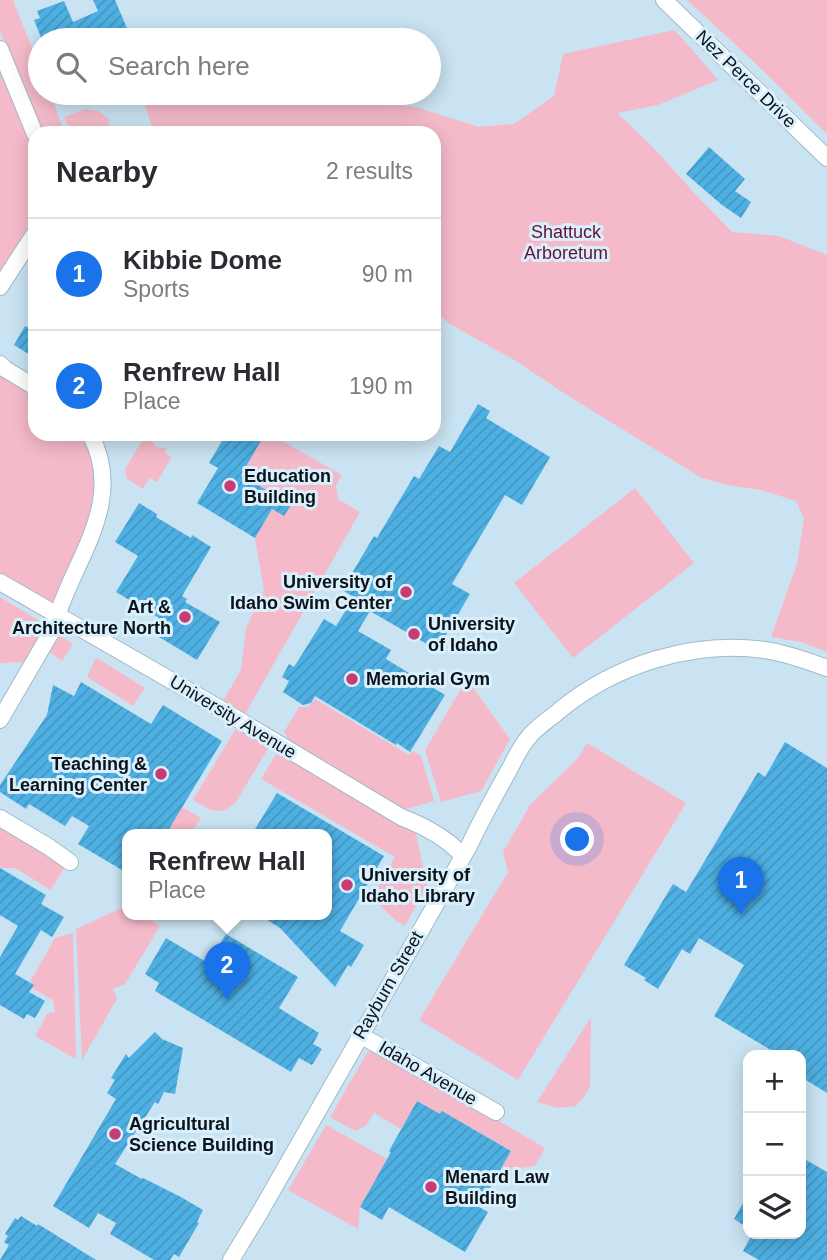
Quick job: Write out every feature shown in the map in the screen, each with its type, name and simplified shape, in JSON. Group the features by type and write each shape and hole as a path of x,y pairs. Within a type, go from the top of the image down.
{"street":[{"name":"Nez Perce Drive","path":"664,0 827,158"},
{"path":"0,49 32,126"},
{"path":"0,287 28,244"},
{"path":"0,364 28,383"},
{"path":"0,720 53,629 91,538 103,501 103,471 93,441"},
{"name":"University Avenue","path":"0,582 401,817 421,825 453,845 463,856"},
{"name":"Rayburn Street","path":"230,1260 259,1214 529,736 575,698 623,671 639,664 690,652 743,648 767,650 827,668"},
{"path":"0,818 69,862"},
{"name":"Idaho Avenue","path":"360,1035 496,1112"}],"green space":[{"path":"0,0 13,0 28,38 28,101 0,31"},
{"path":"687,0 827,0 827,134 752,60"},
{"name":"Shattuck Arboretum","path":"674,30 718,80 658,105 617,113 652,146 732,232 779,236 827,255 827,652 801,642 771,637 797,564 804,519 796,501 761,490 702,478 441,316 441,126 153,126 145,105 399,105 416,107 479,127 514,124 554,96 563,54"},
{"path":"0,49 32,126 28,126 28,244 0,287"},
{"path":"30,105 54,105 62,126 38,126"},
{"path":"86,109 98,111 108,118 110,126 68,126 64,117"},
{"path":"0,364 28,382 28,441 91,441 103,501 57,615 0,582"},
{"path":"142,441 152,441 157,447 167,448 165,453 172,457 157,482 150,478 143,489 127,479 125,469"},
{"path":"261,441 282,441 342,475 336,486 338,499 360,512 244,716 222,703 241,670 246,628 264,591 255,538 272,509 290,505 258,485 239,478"},
{"path":"635,488 694,563 573,658 514,583"},
{"path":"0,597 53,629 27,662 0,663"},
{"path":"59,635 73,644 62,661 49,652"},
{"path":"96,657 145,688 133,706 87,677"},
{"path":"467,679 510,739 481,791 441,802 425,750"},
{"path":"315,699 409,755 413,751 421,756 434,801 403,810 290,743 284,732 299,707 308,707"},
{"path":"238,725 270,745 236,802 224,810 215,811 193,800"},
{"path":"587,743 686,803 518,1080 419,1020 508,872 503,852 530,805 578,758"},
{"path":"278,751 416,834 427,885 405,926 372,898 395,857 261,779"},
{"path":"182,807 201,818 194,829 169,829"},
{"path":"0,827 66,865 51,890 15,868 0,868"},
{"path":"122,908 122,920 150,920 160,926 125,984 113,989 117,999 82,1060 76,929"},
{"path":"73,933 76,1059 35,1036 48,1013 55,1012 53,1000 32,988 34,985 30,982 55,938"},
{"path":"591,1017 590,1086 584,1097 576,1106 557,1108 537,1102"},
{"path":"373,1050 545,1148 535,1166 508,1170 502,1167 511,1151 442,1111 437,1119 423,1111 425,1105 417,1101 401,1129 374,1113 366,1126 355,1131 330,1117 367,1053"},
{"path":"326,1125 387,1159 360,1207 358,1229 288,1190"}],"building":[{"path":"93,0 115,0 127,28 37,28 34,20 40,18 37,11 64,1 73,22 98,11"},
{"path":"709,147 745,179 735,191 751,202 741,218 686,174"},
{"path":"25,326 28,328 28,354 14,345"},
{"path":"478,404 490,411 486,418 550,457 522,505 505,495 452,584 470,594 437,650 370,611 358,631 391,650 386,659 445,695 410,752 315,696 311,703 303,705 283,692 289,681 282,677 289,664 294,667 324,619 336,626 354,597 342,590 374,536 377,538 414,476 419,479 439,446 450,452"},
{"name":"Education Building","path":"222,441 261,441 241,475 291,505 284,516 272,509 255,538 197,503 218,468 209,463"},
{"path":"139,503 157,514 156,517 211,547 182,596 187,599 185,602 220,622 197,660 151,632 159,618 116,592 138,556 115,542"},
{"path":"81,682 151,724 163,705 222,741 169,829 122,829 122,870 78,844 89,826 72,816 65,826 29,804 26,809 0,792 0,785 47,715 53,685 74,696"},
{"path":"785,742 827,768 827,1093 806,1080 806,1050 771,1050 714,1016 744,965 699,938 690,954 682,949 658,989 624,965 673,884 686,892 758,772 765,777"},
{"name":"University of Idaho Library","path":"277,793 384,856 340,931 364,945 335,987 280,928 267,920 332,920 332,829 255,829"},
{"path":"0,868 46,895 41,904 64,917 52,937 41,930 15,974 34,985 29,992 45,1001 35,1018 27,1014 24,1019 0,1005 0,957 18,926 0,915"},
{"path":"226,934 298,977 279,1008 319,1033 313,1044 322,1049 312,1065 299,1058 291,1072 155,991 159,983 145,974 166,938 208,963"},
{"name":"Agricultural Science Building","path":"155,1032 162,1039 183,1048 175,1094 164,1092 158,1104 155,1102 115,1164 203,1210 197,1222 199,1223 179,1257 174,1254 170,1260 154,1260 110,1234 116,1223 98,1213 89,1228 53,1206 116,1099 107,1093 115,1080 111,1078 126,1054 129,1058"},
{"name":"Menard Law Building","path":"417,1101 440,1114 442,1111 511,1151 479,1207 488,1212 465,1252 389,1207 382,1220 360,1207"},
{"path":"806,1160 827,1172 827,1260 759,1260 743,1251 749,1239 806,1239"},
{"path":"743,1203 743,1225 734,1219"},
{"path":"21,1216 96,1260 0,1260 9,1245 4,1242 8,1236 5,1234 15,1218 18,1220"}],"place":[{"name":"Education Building","path":"230,486"},
{"name":"University of Idaho Swim Center","path":"406,592"},
{"name":"Art & Architecture North","path":"185,617"},
{"name":"University of Idaho","path":"414,634"},
{"name":"Memorial Gym","path":"352,679"},
{"name":"Teaching & Learning Center","path":"161,774"},
{"name":"University of Idaho Library","path":"347,885"},
{"name":"Kibbie Dome","path":"741,915"},
{"name":"Renfrew Hall","path":"227,1000"},
{"name":"Agricultural Science Building","path":"115,1134"},
{"name":"Menard Law Building","path":"431,1187"}]}
